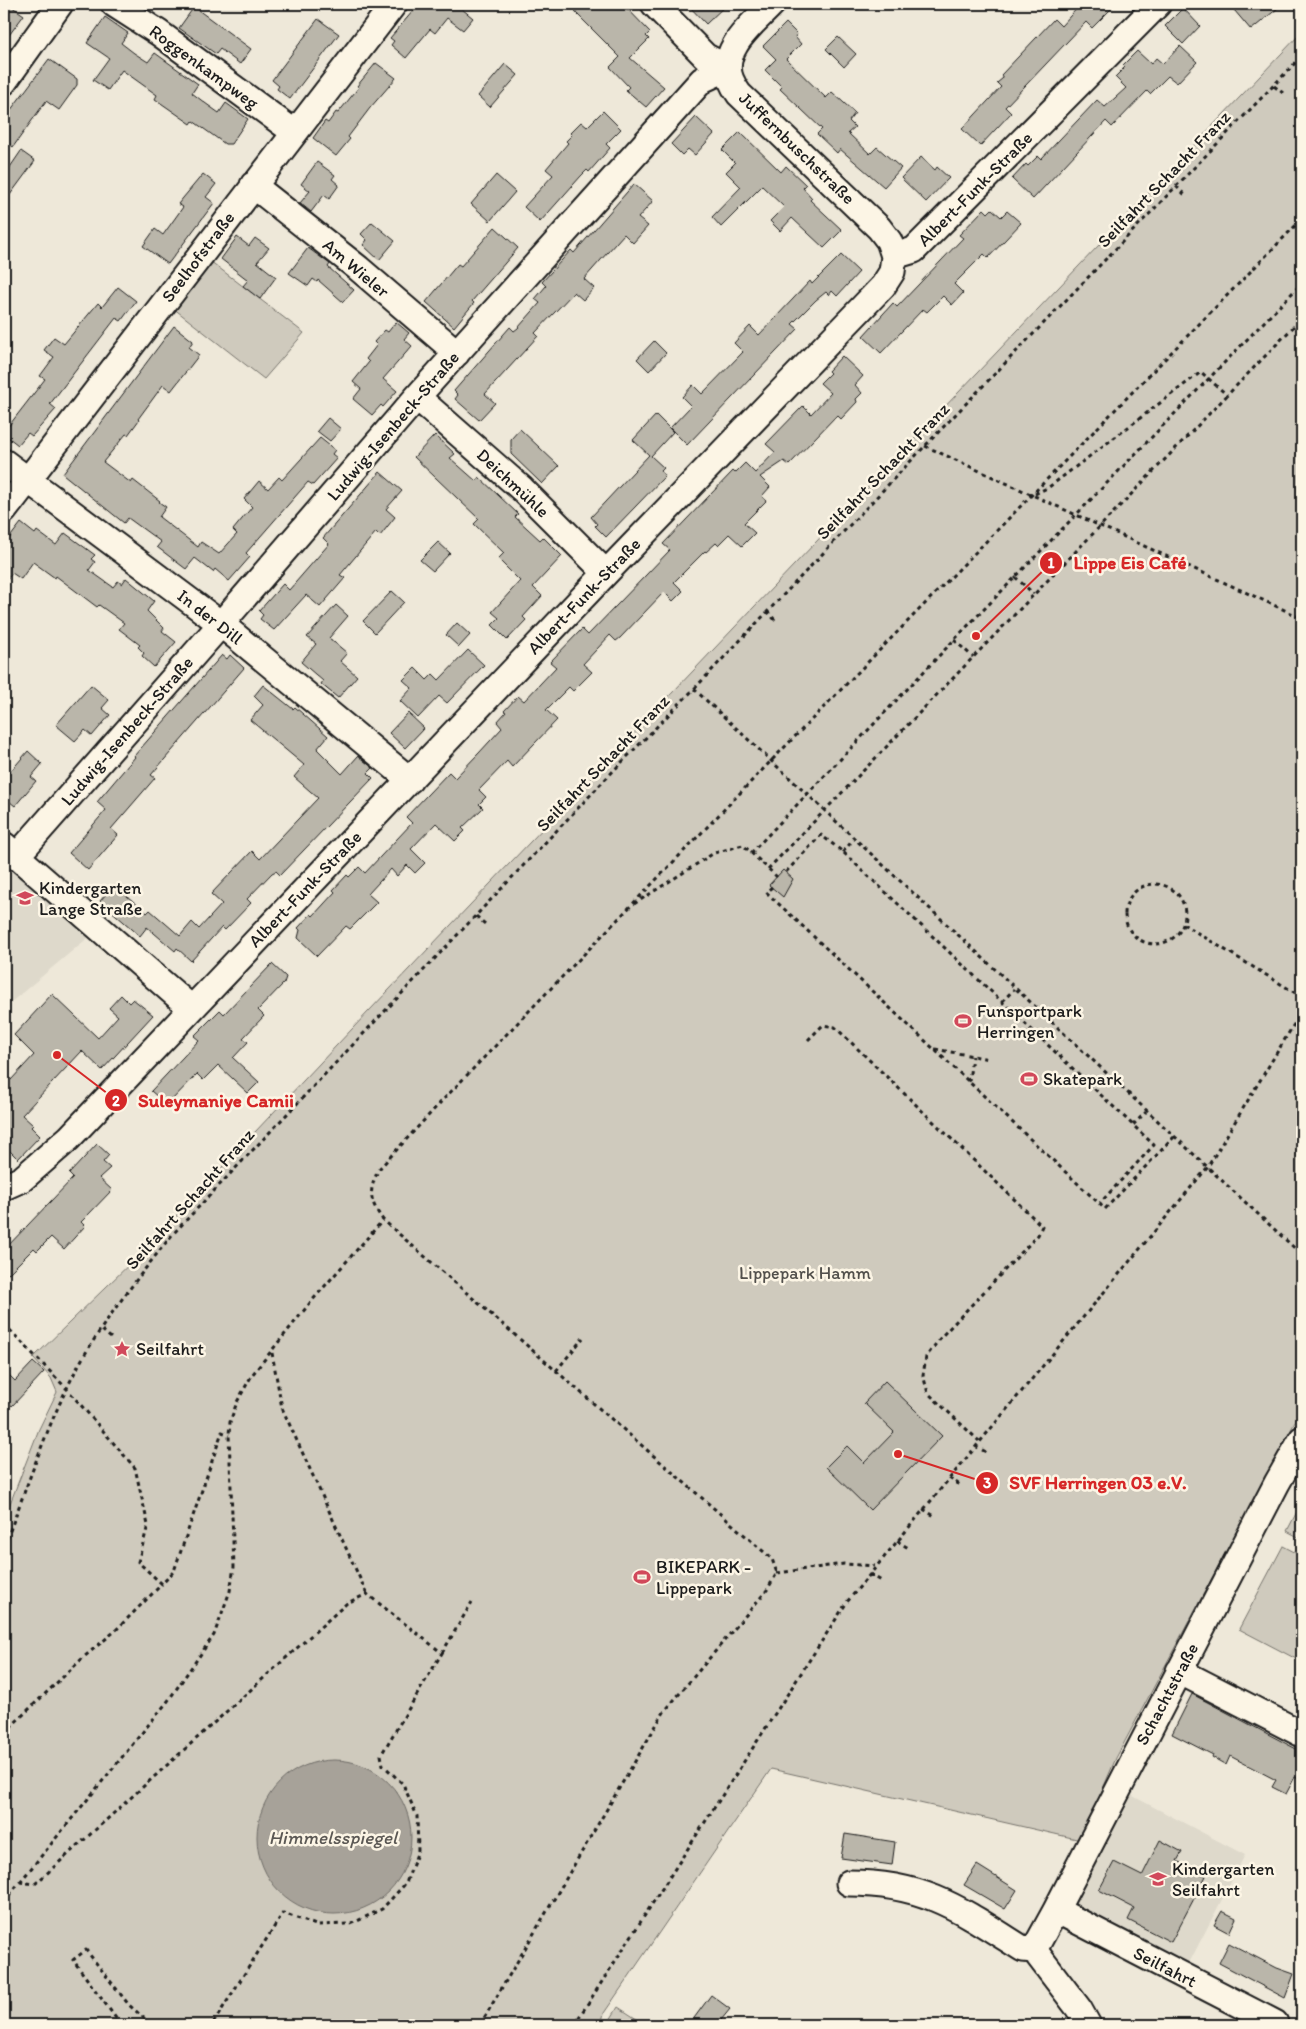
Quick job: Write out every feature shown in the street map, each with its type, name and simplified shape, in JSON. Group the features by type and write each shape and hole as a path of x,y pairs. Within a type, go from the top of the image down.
{"street":[{"path":"4,82 60,4"},
{"name":"Roggenkampweg","path":"114,4 159,33 294,132"},
{"name":"Seelhofstraße","path":"4,511 394,4"},
{"path":"654,4 705,56 728,68 731,53 737,42 772,4"},
{"name":"Albert-Funk-Straße","path":"4,1188 22,1179 69,1138 606,573 883,286 892,272 894,256 914,250 1158,4"},
{"name":"Juffernbuschstraße","path":"728,68 730,80 739,94 879,228 889,242 894,256"},
{"name":"Ludwig-Isenbeck-Straße","path":"10,851 221,624 417,397 702,80 728,68"},
{"name":"Am Wieler","path":"253,185 358,268 457,353"},
{"name":"Deichmühle","path":"417,397 522,489 606,573"},
{"name":"In der Dill","path":"4,462 221,624 410,780"},
{"path":"10,851 191,1008"},
{"name":"Schachtstraße","path":"1034,1950 1277,1483 1302,1439"},
{"path":"1179,1671 1302,1734"},
{"path":"848,1883 894,1886 927,1895 946,1902 969,1915 1023,1950 1034,1950 1079,2009 1088,2025"},
{"name":"Seilfahrt","path":"1056,1910 1275,2023"}],"path":[{"name":"Seilfahrt Schacht Franz","path":"4,1546 67,1389 82,1360 133,1284 198,1206 618,766 694,690 925,446 1302,56"},
{"path":"1274,86 1283,93"},
{"path":"1176,186 1185,195"},
{"path":"777,1572 772,1559 383,1220 375,1208 370,1195 373,1181 379,1169 771,761 1302,219"},
{"path":"751,852 1076,514 1302,283"},
{"path":"768,869 1302,318"},
{"path":"1032,496 1049,487 1201,372 1227,396"},
{"path":"925,446 1302,618"},
{"path":"1015,577 1034,594"},
{"path":"767,611 776,621"},
{"path":"954,640 974,656"},
{"path":"694,690 1302,1255"},
{"path":"786,872 821,835 843,852 1154,1145 1100,1203"},
{"path":"843,852 854,839"},
{"path":"630,908 714,853 743,846 777,877"},
{"path":"1153,883 1165,885 1175,890 1182,900 1186,911 1184,924 1179,933 1171,940 1160,944 1150,943 1138,938 1129,929 1125,918 1126,905 1132,894 1141,886 1153,883"},
{"path":"772,887 766,892 1105,1209 1174,1138"},
{"path":"476,916 485,924"},
{"path":"1184,924 1302,997"},
{"path":"1002,1002 1014,989"},
{"path":"574,2025 843,1608 975,1446 1207,1168 1302,1011"},
{"path":"808,1040 824,1026 835,1027 1042,1226 1038,1235 941,1337 926,1357 923,1375 928,1392 979,1442"},
{"path":"934,1049 989,1059"},
{"path":"969,1082 972,1056"},
{"path":"1134,1126 1146,1112"},
{"path":"4,1900 168,1701 214,1635 230,1591 234,1567 229,1435 230,1422 236,1402 252,1375 272,1353 310,1303 383,1220"},
{"path":"4,1324 67,1389 136,1468 148,1525 138,1562 162,1584"},
{"path":"102,1330 111,1338"},
{"path":"556,1371 582,1338"},
{"path":"272,1353 282,1408 367,1594 442,1653"},
{"path":"4,1733 85,1656 114,1632 174,1571 222,1432 229,1435"},
{"path":"975,1446 986,1452"},
{"path":"949,1478 960,1485"},
{"path":"923,1509 936,1517"},
{"path":"897,1541 910,1549"},
{"path":"777,1572 844,1564 876,1566"},
{"path":"480,2025 664,1712 767,1590 777,1572"},
{"path":"870,1574 883,1582"},
{"path":"20,1882 35,1884 340,1609 347,1603 367,1594"},
{"path":"212,2025 283,1913 316,1925 350,1924 382,1909 406,1883 418,1851 417,1816 403,1784 383,1765 381,1755 472,1602"},
{"path":"121,2025 73,1960 86,1950 129,2005 152,2025"}],"shaded area":[{"name":"Kindergarten Lange Straße","path":"4,861 90,936 4,1008"},
{"name":"Kindergarten Seilfahrt","path":"1127,1793 1245,1855 1188,1965 1070,1902"}],"green space":[{"name":"Lippepark Hamm","path":"1302,32 1302,1409 1116,1758 1081,1840 771,1769 604,2013 601,2025 4,2025 4,1519 39,1429 57,1392 51,1378 33,1358 141,1253 369,1011"},
{"path":"210,261 304,333 264,379 173,308"},
{"path":"1302,1502 1302,1539 1287,1531"},
{"path":"1283,1546 1302,1556 1302,1662 1239,1629"},
{"path":"618,2007 646,2025 607,2025"}],"water":[{"name":"Himmelsspiegel","path":"334,1760 363,1766 377,1773 388,1783 398,1794 405,1808 411,1837 405,1866 398,1880 388,1891 377,1901 363,1908 334,1914 305,1908 291,1901 280,1891 270,1880 263,1866 257,1837 263,1808 270,1794 280,1783 291,1773 305,1766"}],"building":[{"path":"4,4 8,4 24,15 4,42"},
{"path":"419,4 463,4 462,9 473,18 463,30 447,18 435,33 430,29 406,58 391,45 394,41 390,38"},
{"path":"583,4 623,4 650,32 646,36 649,39 630,58 664,87 646,107 626,90 629,87 610,67 620,57 575,12"},
{"path":"687,4 727,4 706,24"},
{"path":"1081,4 1116,4 1092,28 1086,22 1005,107 1011,113 980,146 962,129 1001,87 997,83 1003,78 1001,75 1054,19 1061,26"},
{"path":"1229,4 1283,4 1251,30"},
{"path":"194,7 251,49 240,64 220,49 216,54 179,28"},
{"path":"1183,8 1200,26 1183,44 1165,26"},
{"path":"105,17 128,33 121,43 134,53 148,62 155,53 198,84 192,93 219,113 226,103 248,119 231,144 225,144 193,121 191,124 155,99 157,95 122,70 108,90 93,80 109,58 87,43"},
{"path":"318,19 339,34 290,99 277,89 279,86 272,80"},
{"path":"786,23 797,34 795,37 801,44 786,59 826,98 832,92 855,113 849,121 855,127 848,133 870,154 877,147 901,168 884,187 840,149 837,153 817,134 822,129 780,89 782,87 765,70 776,59 763,46"},
{"path":"838,37 856,54 844,67 826,49"},
{"path":"1180,46 1197,62 1177,83 1168,76 1150,94 1147,91 1112,127 1106,121 1033,199 1012,179 1026,164 1028,166 1038,156 1041,159 1097,100 1105,107 1126,88 1115,77 1125,67 1123,65 1137,51 1151,64 1156,58 1163,64"},
{"path":"49,59 77,79 77,85 59,110 46,101 13,147 4,140 4,119"},
{"path":"376,63 396,78 370,108 348,137 350,139 336,156 313,138 325,121 328,123 336,112 338,113"},
{"path":"505,64 518,75 490,107 478,96"},
{"path":"603,111 621,129 606,144 610,148 589,172 587,170 581,176 540,222 524,207 553,175 546,169 568,143 566,141 572,135 570,133 581,122 587,127"},
{"path":"696,117 714,134 695,155 688,149 682,155 671,144"},
{"path":"740,132 781,172 786,166 806,185 803,188 812,198 810,200 842,230 824,248 792,218 780,231 770,221 784,207 762,186 721,227 712,217 741,187 726,172 735,163 722,150"},
{"path":"21,151 35,161 4,203 4,176"},
{"path":"921,157 935,170 937,167 949,178 926,202 901,178"},
{"path":"317,162 335,175 332,179 339,185 329,199 324,195 311,212 300,203 310,191 301,184"},
{"path":"203,174 216,184 206,197 214,203 168,264 143,246 155,229 163,235 183,207 178,204"},
{"path":"496,175 515,192 490,221 471,204"},
{"path":"634,184 653,201 638,218 648,226 633,243 624,234 584,279 594,288 583,300 574,292 535,333 538,336 485,394 495,403 479,420 455,399 458,395 454,391 510,327 514,331 518,328 540,303 535,299 546,286 542,282 571,250 574,253"},
{"path":"984,209 988,213 992,209 1001,217 1007,211 1021,223 988,258 984,254 954,284 963,293 952,305 943,296 927,312 923,309 881,353 863,336 893,303 897,307 963,238 959,235"},
{"path":"372,222 395,241 379,260 363,245 367,240 361,234"},
{"path":"495,227 518,248 472,301 474,303 454,327 426,302 458,264 461,266"},
{"path":"237,237 249,246 255,238 269,248 257,262 276,277 260,299 243,286 248,280 221,259"},
{"path":"308,248 330,264 328,267 354,290 343,302 318,280 317,282 313,279 308,286 289,273"},
{"path":"841,255 859,272 837,296 832,291 829,295 826,292 792,324 798,329 687,445 670,428 691,406 682,397 693,385 702,394 743,352 734,343 750,326 759,335 810,281 812,284"},
{"path":"118,287 136,301 121,321 116,318 50,404 56,409 32,436 28,433 18,445 4,432 45,379 40,376 54,357 44,350 54,337 64,344 98,303 102,307"},
{"path":"396,322 409,333 404,339 412,346 383,379 397,391 383,407 381,405 372,415 353,399 361,389 353,382 369,362 366,359 377,345 374,342 385,330 388,332"},
{"path":"174,326 193,341 189,347 199,355 171,391 163,385 128,435 126,434 103,462 131,483 133,480 160,501 166,507 159,517 198,547 201,542 219,554 237,534 233,530 252,507 244,499 259,481 268,489 279,477 282,480 320,438 335,450 332,454 337,458 313,485 308,482 246,553 250,557 229,581 215,569 213,572 195,558 186,569 157,547 161,542 128,518 124,523 63,474"},
{"path":"654,341 666,353 649,371 637,359"},
{"path":"842,356 863,376 855,385 862,393 856,399 857,402 841,419 837,415 789,465 784,461 760,477 770,487 762,496 766,501 744,523 755,533 742,546 729,534 718,545 716,543 705,551 674,582 683,591 673,601 664,592 620,638 616,641 610,635 583,664 592,672 573,691 569,687 546,710 557,720 512,767 507,761 479,790 486,797 479,804 483,808 462,828 465,831 455,841 436,823 411,849 425,863 415,873 407,865 397,876 391,869 368,894 377,902 350,929 346,926 317,956 298,938 300,930 298,928 311,914 313,916 335,892 333,890 347,875 349,877 359,867 365,873 412,823 406,817 449,772 455,778 479,753 502,728 497,722 506,712 504,711 518,696 524,701 556,667 550,662 582,629 588,635 670,550 663,544 733,471 735,473 745,463 755,473 775,452 766,444 803,406 811,414 831,393 820,383"},
{"path":"656,415 673,432 651,456 664,468 661,471 665,476 606,537 595,526 597,524 591,517 649,455 633,440"},
{"path":"328,418 341,429 330,441 317,431"},
{"path":"520,429 559,466 542,484 511,454 511,439"},
{"path":"435,435 455,454 450,458 476,481 479,477 518,514 515,517 540,540 543,537 562,556 533,587 542,596 523,617 526,620 507,640 492,625 499,618 492,612 520,581 498,559 504,553 474,524 479,519 414,457"},
{"path":"380,472 402,491 386,509 395,517 380,536 376,532 340,575 345,578 320,607 306,595 274,630 260,619 263,615 259,611 283,584 289,590 329,544 323,538"},
{"path":"21,523 35,534 37,531 56,545 65,533 95,555 91,559 95,562 89,570 113,587 118,581 122,584 126,578 154,601 147,611 164,628 162,631 176,642 154,667 142,656 144,653 138,647 140,645 119,629 124,623 99,605 97,607 56,576 55,578 33,562 21,579 12,573 4,584 4,545"},
{"path":"438,542 450,553 433,571 420,560"},
{"path":"392,591 404,602 375,633 363,621"},
{"path":"336,605 348,616 329,638 347,653 340,661 357,676 338,698 321,684 323,681 301,662 316,644 307,637"},
{"path":"457,623 470,635 459,647 446,635"},
{"path":"468,650 484,665 447,703 439,696 418,718 400,701 412,688 403,680 415,668 427,680 433,674 439,680"},
{"path":"222,655 227,659 230,655 244,668 151,775 155,778 111,829 118,835 88,870 69,853 106,810 97,802 134,756"},
{"path":"91,685 109,700 102,708 110,715 92,736 85,730 75,741 56,725"},
{"path":"263,685 293,709 295,707 328,736 317,749 342,774 358,756 373,768 368,773 373,778 280,875 276,871 272,873 247,899 251,903 225,930 222,927 191,961 177,948 175,951 147,927 140,936 100,901 114,885 147,913 150,910 180,936 192,922 199,929 222,904 211,894 252,851 260,859 318,798 294,777 304,765 250,720 263,705 254,696"},
{"path":"408,713 424,728 405,748 389,733"},
{"path":"28,751 42,764 31,777 36,781 15,806 4,797 4,779"},
{"path":"783,870 793,879 783,897 769,885"},
{"path":"272,964 286,977 284,983 258,1010 264,1016 243,1038 248,1042 233,1058 259,1082 248,1093 218,1065 203,1080 197,1074 167,1105 151,1091 199,1040 194,1036 220,1010 224,1014"},
{"path":"52,994 98,1038 118,1016 109,1008 121,995 129,1003 133,999 153,1015 102,1070 82,1051 22,1115 33,1125 31,1127 40,1136 18,1159 4,1145 4,1073 11,1080 34,1055 14,1035"},
{"path":"97,1144 109,1155 103,1162 110,1168 99,1178 112,1190 81,1222 85,1226 64,1249 51,1237 37,1251 34,1248 4,1278 4,1250 73,1178 69,1174"},
{"path":"33,1362 44,1372 12,1406 4,1398 4,1370 15,1381"},
{"path":"885,1381 942,1436 870,1510 826,1467 847,1446 864,1463 894,1432 864,1403"},
{"path":"1192,1694 1302,1752 1302,1781 1295,1777 1286,1794 1272,1787 1276,1780 1230,1756 1226,1765 1212,1757 1213,1755 1172,1734"},
{"path":"845,1834 895,1842 892,1865 841,1858"},
{"path":"1160,1840 1182,1852 1177,1861 1206,1876 1171,1942 1128,1920 1134,1908 1099,1890 1114,1862 1142,1876"},
{"path":"977,1865 1017,1890 1005,1909 964,1885"},
{"path":"1222,1911 1236,1918 1229,1933 1214,1925"},
{"path":"1229,1943 1277,1968 1294,1974 1285,1998 1219,1963"},
{"path":"711,1995 730,2009 717,2025 689,2025"}],"place":[{"name":"Lippe Eis Café","path":"976,636"},
{"name":"Kindergarten Lange Straße","path":"25,898"},
{"name":"Funsportpark Herringen","path":"963,1021"},
{"name":"Suleymaniye Camii","path":"57,1055"},
{"name":"Skatepark","path":"1029,1079"},
{"name":"Seilfahrt","path":"122,1349"},
{"name":"SVF Herringen 03 e.V.","path":"898,1454"},
{"name":"BIKEPARK - Lippepark","path":"642,1577"},
{"name":"Kindergarten Seilfahrt","path":"1158,1879"}]}
